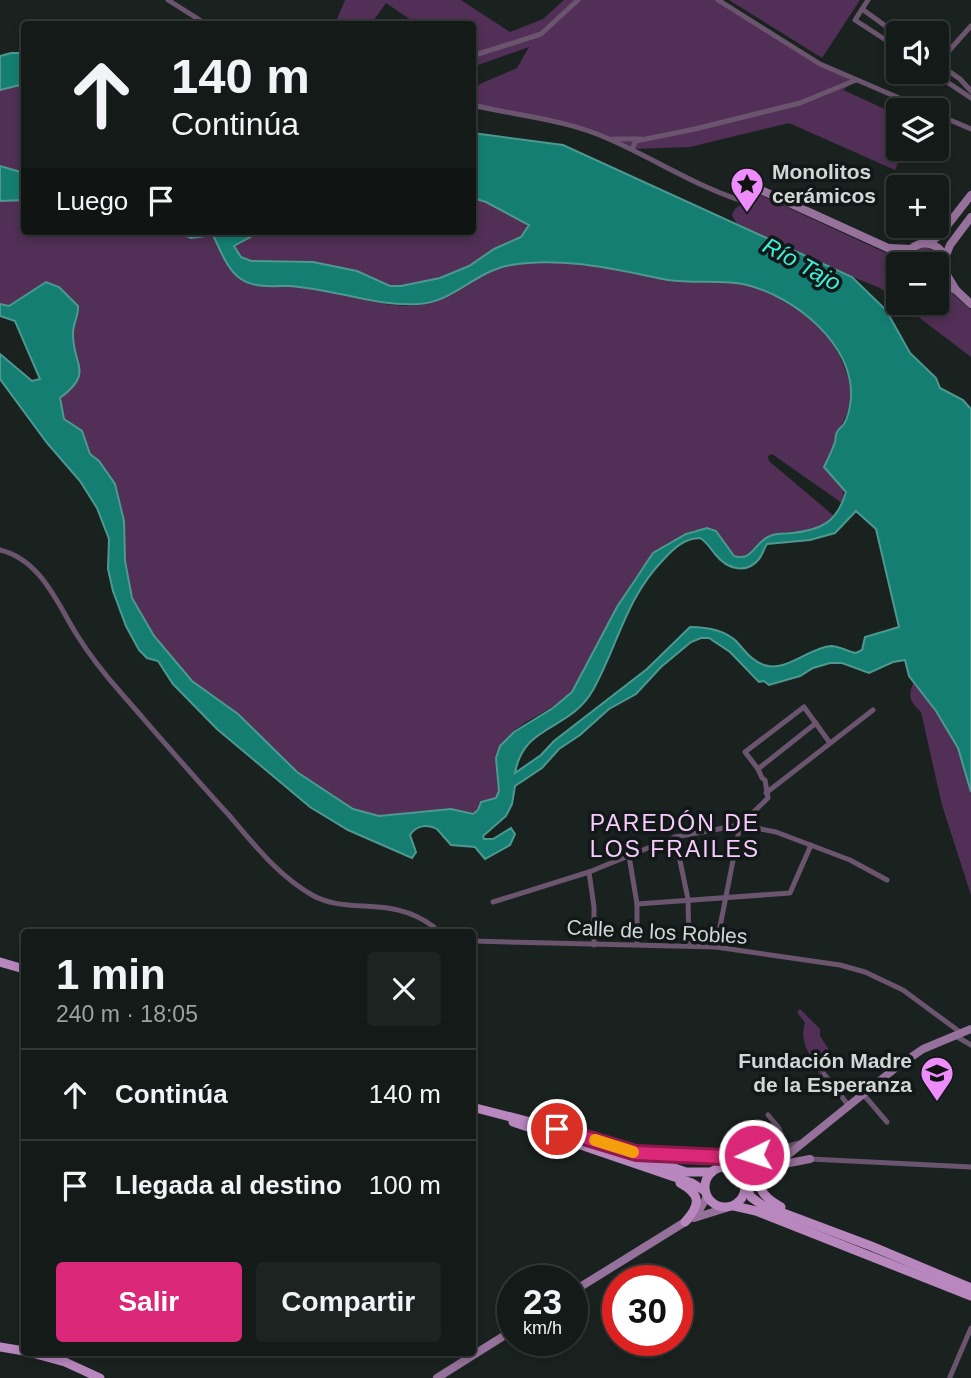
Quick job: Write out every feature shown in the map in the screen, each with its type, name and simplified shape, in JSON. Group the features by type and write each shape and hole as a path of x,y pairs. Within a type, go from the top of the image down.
{"main road":[{"path":"763,191 893,252"},
{"path":"910,252 916,245 928,243 939,236 971,195"},
{"path":"947,252 971,217"},
{"path":"928,243 941,252"},
{"path":"888,248 911,249"},
{"path":"949,278 956,290"},
{"path":"949,286 971,303"},
{"path":"0,962 21,968"},
{"path":"476,1108 531,1121 686,1171 712,1172 722,1167 758,1164 803,1142 898,1066 923,1049 962,1033"},
{"path":"476,1108 692,1183 717,1206 756,1211 971,1296"},
{"path":"803,1142 802,1151 810,1159"},
{"path":"788,1149 810,1159"},
{"path":"788,1149 763,1177 761,1186 764,1196 808,1222"},
{"path":"685,1222 730,1207 743,1199 746,1186 773,1167 810,1159"},
{"path":"732,1168 743,1176 756,1202 971,1288"},
{"path":"653,1171 683,1185 695,1196 695,1211 685,1222"},
{"path":"588,1282 698,1212 706,1194 706,1181 712,1172"},
{"path":"476,1353 497,1340"},
{"path":"0,1347 21,1350"},
{"path":"43,1356 65,1362 100,1378"},
{"path":"437,1378 472,1356"}],"street":[{"path":"168,0 201,21"},
{"path":"476,55 541,34 578,0"},
{"path":"718,0 811,59 899,98"},
{"path":"868,0 855,20 886,40"},
{"path":"862,9 886,26"},
{"path":"949,50 971,26"},
{"path":"949,71 971,91"},
{"path":"632,149 636,141 800,103 856,80"},
{"path":"949,83 971,98"},
{"path":"476,107 551,119 611,139 728,198 752,204 758,193 763,191"},
{"path":"949,120 971,129"},
{"path":"611,139 644,140"},
{"path":"0,550 28,565 44,579 78,636 108,678 271,865 313,895 331,902 404,910 434,929"},
{"path":"716,947 740,825 768,798 765,780 745,752 804,707 830,743"},
{"path":"766,793 873,710"},
{"path":"758,769 816,723"},
{"path":"493,902 589,873 675,836 740,825 776,832 811,845 850,860 887,880"},
{"path":"675,836 688,900 689,945"},
{"path":"637,904 790,893 811,845"},
{"path":"629,856 637,904 637,944"},
{"path":"589,873 594,907 594,945"},
{"name":"Calle de los Robles","path":"476,941 689,945 840,965 865,972 903,990 962,1033 971,1045"},
{"path":"949,1023 962,1033"},
{"path":"824,1074 849,1106"},
{"path":"863,1094 887,1122"},
{"path":"636,1153 730,1157 788,1149 779,1128 768,1115"},
{"path":"810,1159 971,1167"},
{"path":"949,1377 971,1328"},
{"path":"949,1377 971,1336"}],"shaded area":[{"path":"345,0 461,0 510,32 543,19 564,0 717,0 827,67 856,80 843,90 886,110 886,161 899,161 895,170 789,123 690,147 632,149 591,132 476,106 476,88 517,68 529,47 476,66 476,21 413,21 386,3 373,21 336,21"},
{"path":"729,0 860,0 822,58"},
{"path":"21,85 21,172 0,166 0,90"},
{"path":"756,193 886,253 886,292 738,225 732,216 733,212"},
{"path":"476,199 529,225 521,237 494,249 469,266 440,278 401,286 390,286 357,271 313,262 251,261 241,257 233,247 254,235 476,235"},
{"path":"21,200 21,235 213,235 230,266 240,277 252,284 314,289 399,305 429,303 489,272 511,265 531,263 571,263 678,281 737,283 756,287 791,303 807,315 821,328 842,360 850,397 831,453 842,482 842,503 772,454 768,456 769,461 834,516 827,523 813,529 767,537 741,558 730,553 716,531 694,530 653,553 612,616 572,692 564,700 522,725 505,740 497,756 499,786 496,798 481,802 473,814 451,809 378,816 353,809 289,766 238,714 192,681 154,636 131,598 125,561 124,521 113,480 91,454 82,431 65,419 60,398 78,380 80,373 73,342 73,329 79,314 32,290 9,306 0,304 0,201"},
{"path":"924,247 935,252 913,252 915,248"},
{"path":"949,291 971,310 971,357 916,315 949,315"},
{"path":"914,681 958,748 971,792 971,895 942,805 921,712 911,698"},
{"path":"800,1009 820,1029 820,1036 838,1063 820,1076 805,1044 805,1023 797,1012"}],"water":[{"path":"21,53 21,85 0,90 0,56"},
{"name":"Río Tajo","path":"476,133 563,145 852,277 886,310 886,315 889,315 910,353 936,378 940,388 963,400 971,409 971,792 958,748 936,711 909,676 905,660 893,662 869,673 842,663 830,663 769,685 764,681 759,682 730,652 709,638 701,638 691,642 661,667 636,694 609,709 580,735 559,749 542,768 515,786 512,804 506,816 483,836 484,839 493,839 511,828 515,834 510,845 485,859 475,847 451,845 437,829 422,826 410,835 416,852 412,858 348,830 310,807 217,729 173,684 158,661 147,658 139,650 126,626 113,591 108,569 109,539 97,508 80,481 47,443 0,379 0,354 32,381 40,379 15,321 0,316 0,304 9,306 46,282 59,287 78,306 73,333 79,374 71,389 60,398 64,419 82,431 90,454 99,461 115,484 124,521 125,561 132,598 154,636 192,681 238,714 297,772 353,809 379,816 451,809 473,814 481,802 496,798 499,791 496,758 500,746 514,732 553,708 572,692 617,607 653,553 686,534 707,528 716,531 734,556 746,556 770,536 812,530 833,517 846,492 824,467 834,445 836,433 848,415 851,399 849,379 843,360 818,326 784,300 765,291 738,283 668,280 610,268 550,262 499,268 454,293 431,302 386,303 304,287 252,284 241,279 232,270 213,235 254,235 234,246 241,257 251,261 313,262 357,271 390,286 401,286 440,278 469,266 494,249 521,237 529,225 476,199","holes":["856,511 876,529 899,627 865,637 862,650 856,653 838,647 823,647 789,663 772,667 755,661 726,634 690,627 647,669 515,773 520,757 528,745 583,704 602,673 640,590 664,559 680,544 689,540 700,538 725,563 743,568 754,564 767,544 810,540 835,533"]},
{"path":"0,166 21,172 21,200 0,201"},
{"path":"184,235 213,235 191,238"}],"slow traffic":[{"path":"595,1140 633,1152"}],"place":[{"name":"Monolitos cerámicos","path":"747,214"},
{"name":"Fundación Madre de la Esperanza","path":"937,1103"}],"district":[{"name":"PAREDÓN DE LOS FRAILES","path":"675,836"}],"route":[{"path":"557,1129 636,1153 723,1157 754,1155"}]}
